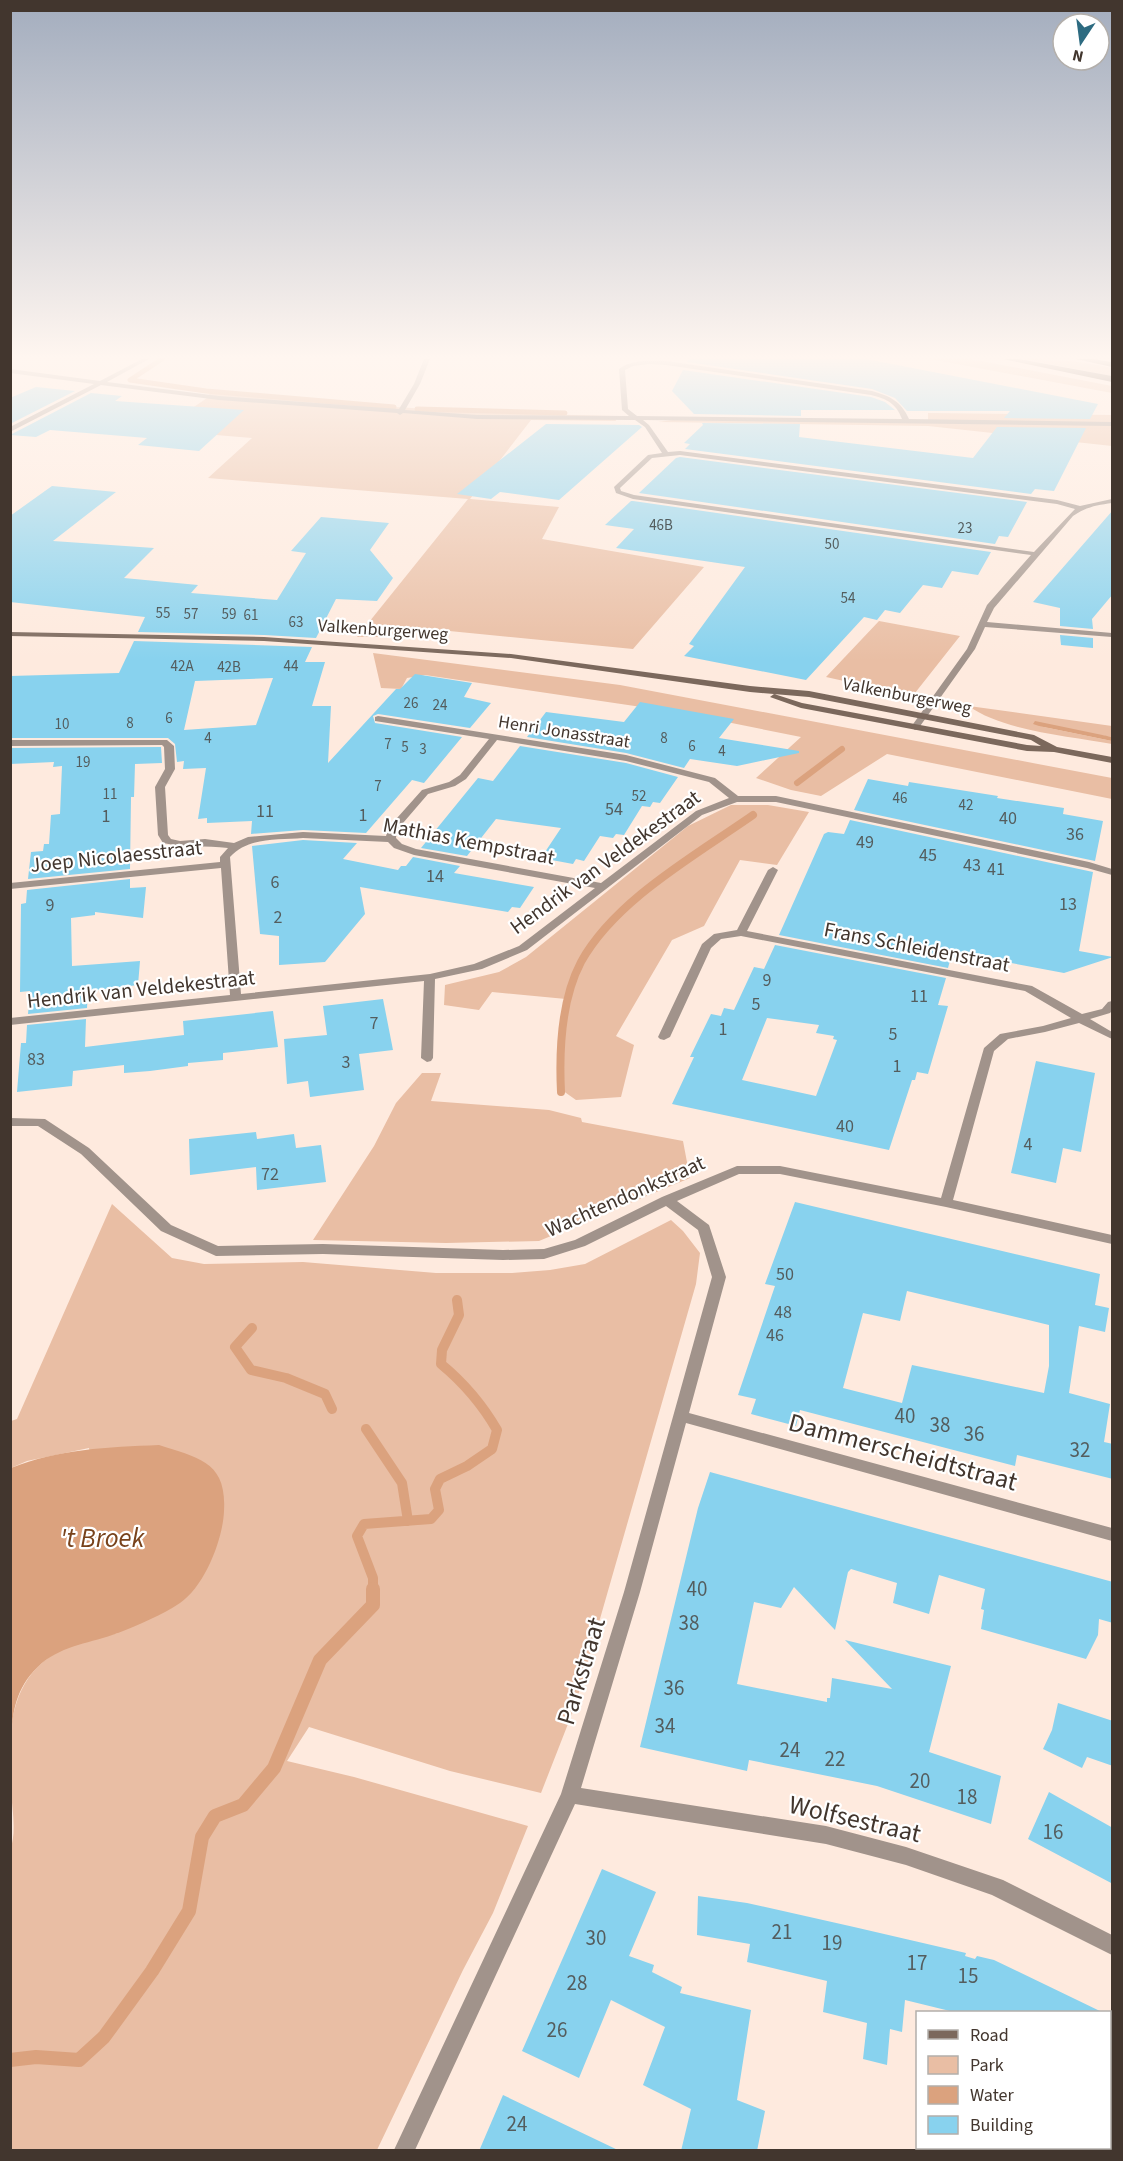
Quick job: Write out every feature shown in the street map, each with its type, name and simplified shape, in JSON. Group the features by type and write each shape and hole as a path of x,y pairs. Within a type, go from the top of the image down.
{"main road":[{"name":"Valkenburgerweg","path":"10,634 264,639 431,649 562,662 750,689 809,694 1034,738 1054,749"},
{"name":"Valkenburgerweg","path":"750,689 801,705 1027,748 1054,749 1113,760"}],"street":[{"path":"645,460 617,485 616,490 633,497 1036,554"},
{"path":"739,460 1057,502 1080,508"},
{"path":"915,727 971,649 990,608 1036,554 1080,508 1109,501"},
{"path":"984,624 1113,635"},
{"name":"Henri Jonasstraat","path":"378,719 626,758 712,780 736,799"},
{"path":"391,839 392,829 425,792 452,784 463,777 495,737"},
{"path":"10,743 164,742 169,746 170,769 160,788 163,835 167,841 180,844 205,842 235,846"},
{"name":"Hendrik van Veldekestraat","path":"10,1022 464,972 492,963 523,948 699,813 736,799 776,799 1113,872"},
{"name":"Mathias Kempstraat","path":"235,846 248,840 303,835 391,839 398,846 414,852 602,886"},
{"path":"235,846 225,857 225,865 236,998"},
{"name":"Joep Nicolaesstraat","path":"10,886 225,865"},
{"path":"664,1037 706,946 718,936 741,933 773,870"},
{"name":"Frans Schleidenstraat","path":"741,933 1028,988 1047,996 1078,1019 1113,1036"},
{"path":"427,1058 430,977"},
{"path":"946,1203 988,1050 1004,1036 1045,1029 1106,1011 1113,1004"},
{"name":"Wachtendonkstraat","path":"10,1122 41,1122 85,1151 166,1228 216,1251 323,1250 544,1254 580,1243 667,1200 737,1170 780,1170 946,1203 1113,1240"},
{"name":"Parkstraat","path":"404,2151 570,1795 632,1592 719,1277 704,1228 667,1200"},
{"name":"Dammerscheidtstraat","path":"680,1416 1113,1535"},
{"name":"Wolfsestraat","path":"570,1795 826,1835 906,1856 996,1887 1113,1946"}],"green space":[{"path":"228,460 500,460 470,499 559,507 542,539 704,567 633,649 419,628 383,637 357,637 468,499 208,478"},
{"path":"879,621 960,636 915,693 907,695 826,677"},
{"path":"373,653 620,685 1112,778 1112,799 887,754 821,796 791,790 756,778 801,737 682,713 425,675 407,678 401,689 381,688"},
{"path":"969,706 1112,726 1112,737 1039,726 1112,741 1112,744 1018,727 999,721"},
{"path":"731,805 768,805 809,812 777,865 740,860 704,926 672,940 616,1036 634,1045 621,1097 576,1100 559,1088 559,1052 566,999 492,992 479,1010 444,1005 445,985 499,972 526,957 688,826"},
{"path":"422,1073 441,1073 431,1101 549,1110 581,1118 582,1122 683,1141 690,1178 539,1241 446,1243 313,1240 374,1146 396,1103"},
{"path":"112,1204 172,1258 204,1264 303,1262 436,1273 512,1273 550,1270 585,1264 671,1220 700,1253 696,1284 575,1706 541,1793 450,1771 309,1727 287,1761 354,1777 528,1826 493,1913 463,1970 377,2150 11,2150 10,1850 14,1828 10,1751 14,1713 19,1695 40,1664 57,1652 71,1646 118,1633 89,1448 27,1461 11,1468 11,1421 17,1419"}],"water":[{"path":"1035,721 1112,737 1112,741 1039,726 1033,724"},
{"name":"'t Broek","path":"159,1445 197,1458 207,1464 221,1481 224,1494 223,1522 216,1548 205,1574 189,1595 166,1612 118,1633 59,1652 42,1663 27,1679 18,1696 11,1736 11,1468 65,1453 102,1448"}],"building":[{"path":"500,460 605,460 559,500 500,492 491,499 457,494"},
{"path":"674,460 702,460 1027,502 1008,537 999,536 995,544 639,493"},
{"path":"768,460 1070,460 1054,491 1035,489 1031,494"},
{"path":"52,486 116,492 53,541 154,548 124,578 198,585 191,593 277,600 306,553 291,551 321,517 389,523 370,550 393,578 377,601 336,599 316,638 138,632 145,617 10,602 10,516"},
{"path":"631,501 991,552 978,575 952,571 942,588 923,585 900,613 885,610 877,620 864,617 806,680 684,656 694,646 689,644 745,567 616,548 634,529 605,525"},
{"path":"1113,510 1113,594 1092,619 1093,629 1060,626 1060,608 1033,602"},
{"path":"1060,635 1093,638 1093,648 1061,645"},
{"path":"134,641 312,647 305,662 325,662 312,706 331,706 328,763 396,689 400,689 415,674 472,683 464,697 491,703 470,728 378,714 373,716 375,723 462,737 424,783 412,780 366,833 303,830 251,834 252,821 207,823 207,818 198,819 206,768 183,769 184,761 177,762 175,744 168,738 10,738 10,676 119,673","holes":["273,678 256,725 184,730 195,681"]},
{"path":"640,702 734,719 719,738 799,751 799,753 737,766 690,759 684,768 626,753 527,737 546,712 624,722"},
{"path":"520,746 626,763 678,777 660,803 653,802 650,807 642,806 624,835 616,834 613,838 600,836 584,861 576,859 573,864 541,858 561,828 496,819 467,856 421,848 478,778 493,781"},
{"path":"161,747 162,763 135,764 134,797 131,797 130,869 28,879 31,852 43,851 44,844 49,844 51,815 60,814 62,766 53,767 54,762 10,764 10,748"},
{"path":"868,779 908,786 909,782 998,796 997,798 1064,808 1063,814 1103,821 1095,861 854,810"},
{"path":"850,820 1093,872 1079,951 1113,957 1064,973 963,954 961,959 951,957 948,968 779,935 824,834 828,832 844,834"},
{"path":"303,840 357,843 343,859 398,870 401,866 406,866 413,857 460,866 454,873 534,887 520,908 512,907 508,912 360,887 365,914 325,962 279,965 279,936 260,934 252,846"},
{"path":"130,879 130,888 146,887 143,918 95,912 95,915 71,918 72,966 140,961 138,985 88,991 87,1008 28,1014 30,991 20,992 21,904 26,903 27,890"},
{"path":"775,945 946,978 938,1005 948,1006 928,1074 917,1072 915,1080 912,1080 889,1150 672,1104 694,1057 690,1057 711,1014 721,1016 724,1008 734,1010 754,967 764,969","holes":["767,1018 819,1025 816,1033 834,1036 833,1039 837,1040 816,1096 742,1080"]},
{"path":"383,999 393,1050 359,1054 364,1090 310,1097 308,1081 287,1084 284,1039 327,1035 323,1006"},
{"path":"273,1011 278,1047 223,1053 223,1060 188,1063 188,1066 150,1071 124,1073 124,1065 73,1071 72,1086 17,1092 21,1043 26,1043 27,1025 86,1019 85,1047 184,1035 183,1021"},
{"path":"1036,1061 1095,1073 1081,1152 1063,1148 1056,1183 1011,1173"},
{"path":"256,1132 257,1139 294,1134 296,1148 321,1145 326,1182 257,1190 256,1167 190,1175 189,1139"},
{"path":"795,1202 1100,1274 1095,1305 1109,1308 1105,1332 1079,1326 1069,1393 1110,1404 1104,1442 1113,1444 1113,1479 1017,1455 1015,1466 800,1410 796,1426 751,1414 756,1399 738,1395 775,1286 765,1284","holes":["907,1291 1049,1325 1049,1366 1044,1393 912,1365 902,1403 843,1388 863,1313 900,1321"]},
{"path":"710,1472 1113,1582 1113,1623 1099,1619 1098,1635 1086,1659 981,1629 984,1610 981,1609 985,1589 939,1575 929,1614 893,1603 897,1583 851,1569 848,1572 835,1630 794,1587 781,1608 754,1602 737,1684 827,1702 827,1698 830,1698 832,1678 892,1689 845,1640 951,1666 929,1752 1001,1776 991,1824 877,1786 749,1760 747,1771 640,1747 698,1508"},
{"path":"1058,1703 1113,1721 1113,1766 1087,1757 1082,1768 1043,1749 1052,1730"},
{"path":"1049,1792 1113,1828 1113,1884 1028,1839"},
{"path":"602,1869 656,1892 629,1956 654,1965 652,1972 682,1987 680,1993 751,2010 737,2100 765,2111 757,2151 681,2151 691,2109 643,2085 665,2027 611,2000 579,2078 522,2051"},
{"path":"698,1896 747,1903 966,1953 965,1956 975,1959 977,1956 994,1960 1100,2011 950,2011 905,2000 902,2032 890,2029 887,2065 863,2059 867,2023 823,2012 827,1981 747,1962 750,1944 697,1935"},
{"path":"503,2095 620,2151 479,2151"}],"waterway":[{"path":"797,783 842,749"},
{"path":"561,1092 560,1060 565,1009 574,977 596,940 614,918 658,880 753,815"},
{"path":"408,1521 431,1519 439,1510 435,1489 440,1479 467,1466 492,1449 497,1430 472,1394 441,1364 442,1350 459,1315 457,1300"},
{"path":"252,1328 235,1347 251,1370 286,1378 325,1394 332,1409"},
{"path":"366,1429 402,1483 408,1521"},
{"path":"10,2060 36,2057 79,2060 104,2037 152,1971 189,1911 202,1837 215,1816 243,1805 274,1768 320,1660 373,1605 373,1578 357,1536 364,1524 408,1521"}]}
